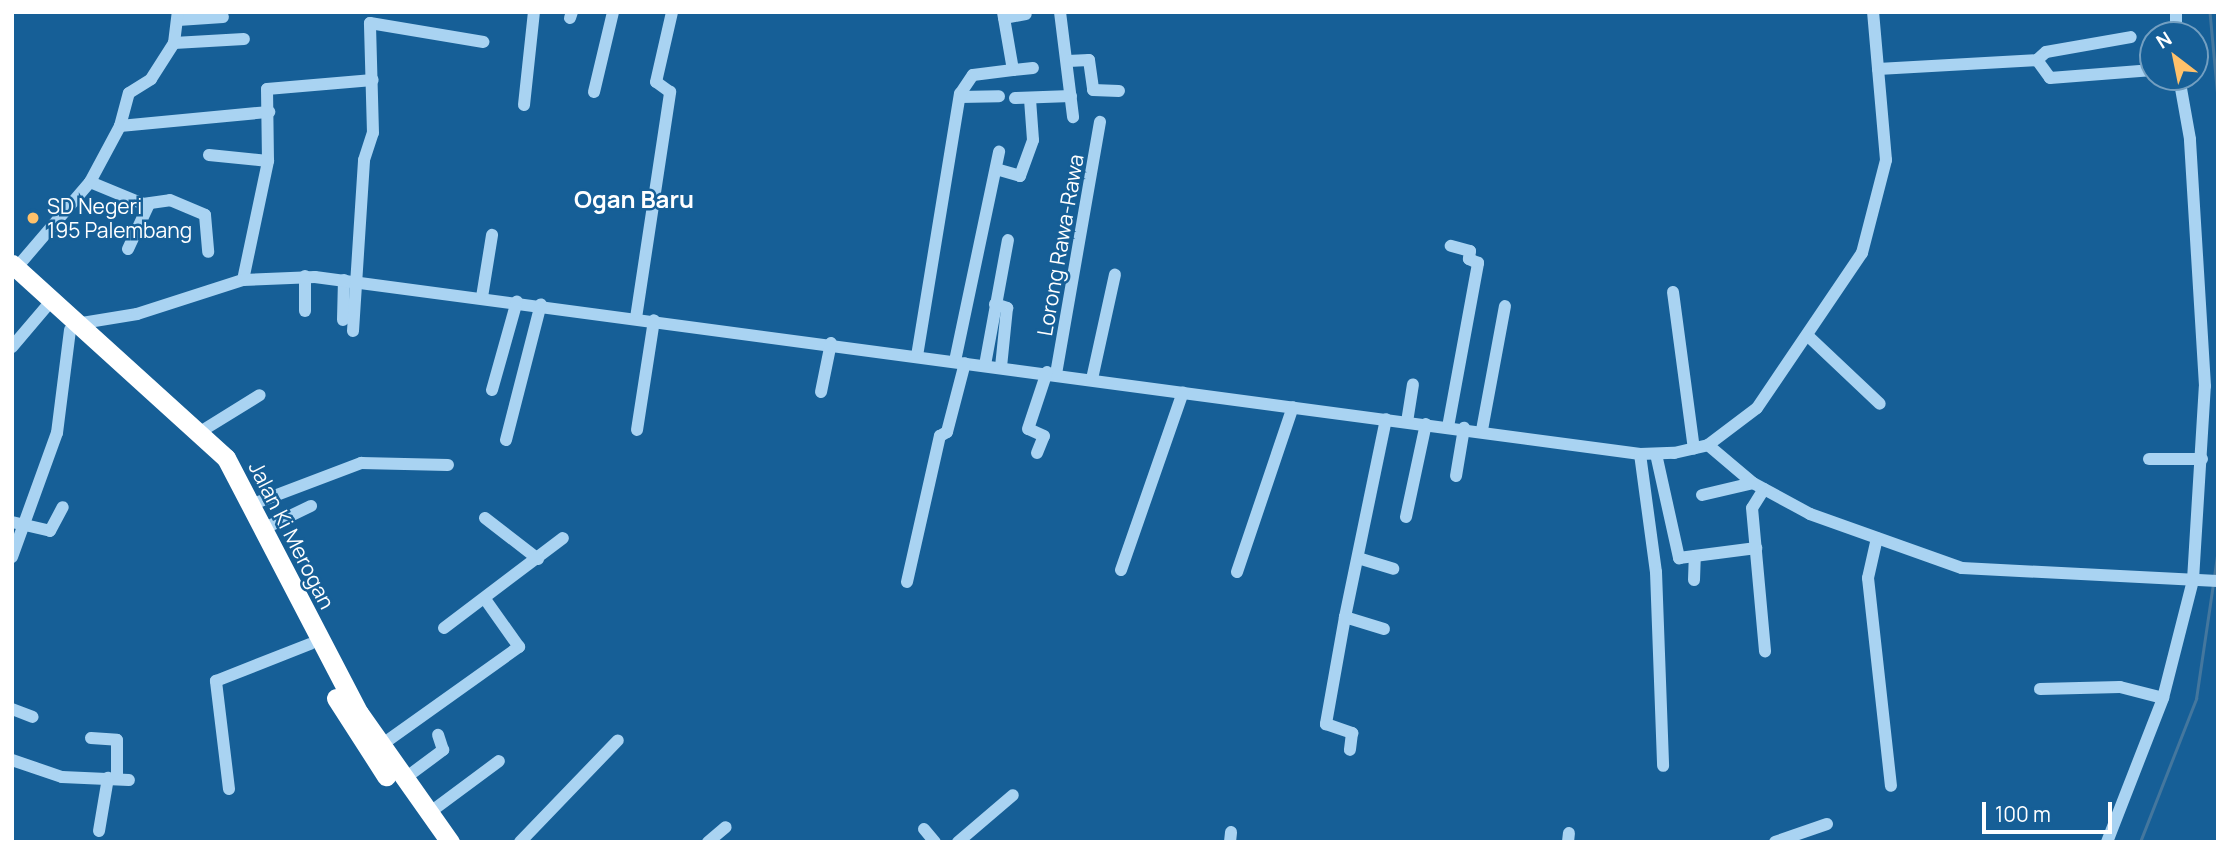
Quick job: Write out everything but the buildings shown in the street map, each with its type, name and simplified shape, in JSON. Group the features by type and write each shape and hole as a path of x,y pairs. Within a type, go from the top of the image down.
{"highway":[{"name":"Jalan Ki Merogan","path":"14,270 47,304 200,432 226,458 265,528 369,753 440,842"},
{"name":"Jalan Ki Merogan","path":"73,327 220,468 310,644 340,691 450,842"}],"street":[{"path":"524,105 534,12"},
{"path":"594,92 613,12"},
{"path":"636,318 670,92 656,82 672,12"},
{"path":"1060,12 1073,117"},
{"path":"12,557 27,524 57,433 73,327 137,314 243,280 305,276 344,279 1482,430 1640,454 1694,449 1708,445 1757,408 1862,253 1879,206 1886,160 1873,12"},
{"path":"1013,70 1004,15 1026,14"},
{"path":"14,270 90,182 120,126 129,93 151,79 174,43 178,16 223,17"},
{"path":"353,331 373,80 370,18 483,42"},
{"path":"1878,69 2037,60 2046,52 2131,37"},
{"path":"174,43 244,39"},
{"path":"1068,61 1089,60 1093,90 1119,91"},
{"path":"2037,60 2050,78 2139,71"},
{"path":"917,356 960,97 973,75 1033,68"},
{"path":"243,280 268,161 269,85 373,80"},
{"path":"2107,842 2163,698 2198,581 2204,386 2190,139 2181,91"},
{"path":"960,97 999,96"},
{"path":"1014,98 1071,96"},
{"path":"996,169 1020,176 1033,140 1030,99"},
{"path":"120,126 269,111"},
{"name":"Lorong Rawa-Rawa","path":"1037,453 1044,436 1028,429 1051,373 1100,122"},
{"path":"907,582 960,362 999,152"},
{"path":"209,155 268,161"},
{"path":"90,182 149,204 170,200 205,215 208,252"},
{"path":"128,249 149,204"},
{"path":"484,297 492,235"},
{"path":"985,365 1008,240"},
{"path":"1448,427 1478,262 1468,259 1470,251 1451,246"},
{"path":"1092,379 1115,274"},
{"path":"305,276 306,311"},
{"path":"343,320 344,279"},
{"path":"1673,292 1694,449"},
{"path":"492,390 512,300"},
{"path":"12,347 47,304"},
{"path":"506,440 541,304"},
{"path":"995,304 1007,308 1001,367"},
{"path":"1482,430 1500,359 1505,306"},
{"path":"637,430 654,320"},
{"path":"1807,335 1880,404"},
{"path":"821,392 831,343"},
{"path":"1408,422 1413,384"},
{"path":"1121,570 1183,392"},
{"path":"200,432 260,396"},
{"path":"1237,572 1293,407"},
{"path":"1350,750 1352,733 1326,724 1386,419"},
{"path":"1406,517 1426,424"},
{"path":"1457,476 1464,428"},
{"path":"1708,445 1758,486 1877,538 1999,574 2218,581"},
{"path":"1640,454 1656,572 1663,766"},
{"path":"1656,454 1679,558 1756,548"},
{"path":"2149,458 2202,459"},
{"path":"253,504 361,463 448,465"},
{"path":"1702,495 1758,486"},
{"path":"1758,486 1752,508 1765,651"},
{"path":"265,528 312,506"},
{"path":"12,522 50,531 63,507"},
{"path":"485,518 538,559"},
{"path":"444,628 563,538"},
{"path":"1877,538 1868,578 1891,786"},
{"path":"1693,580 1695,556"},
{"path":"1358,558 1393,569"},
{"path":"380,746 519,647 485,599"},
{"path":"1345,617 1384,629"},
{"path":"229,789 214,683 310,644"},
{"path":"2040,690 2120,687 2163,698"},
{"path":"12,709 33,717"},
{"path":"404,779 443,750 438,735"},
{"path":"91,738 117,740 118,779 99,831"},
{"path":"520,842 618,740"},
{"path":"12,760 62,777 118,779"},
{"path":"429,813 499,761"},
{"path":"958,842 1013,795"},
{"path":"1775,842 1827,824"},
{"path":"708,842 726,827"},
{"path":"924,829 935,842"}],"waterway":[{"path":"2210,12 2218,99"},
{"path":"2214,577 2218,550"},
{"path":"2140,842 2196,699 2213,584"}],"place":[{"name":"SD Negeri 195 Palembang","path":"33,218"}],"district":[{"name":"Ogan Baru","path":"634,199"}]}
